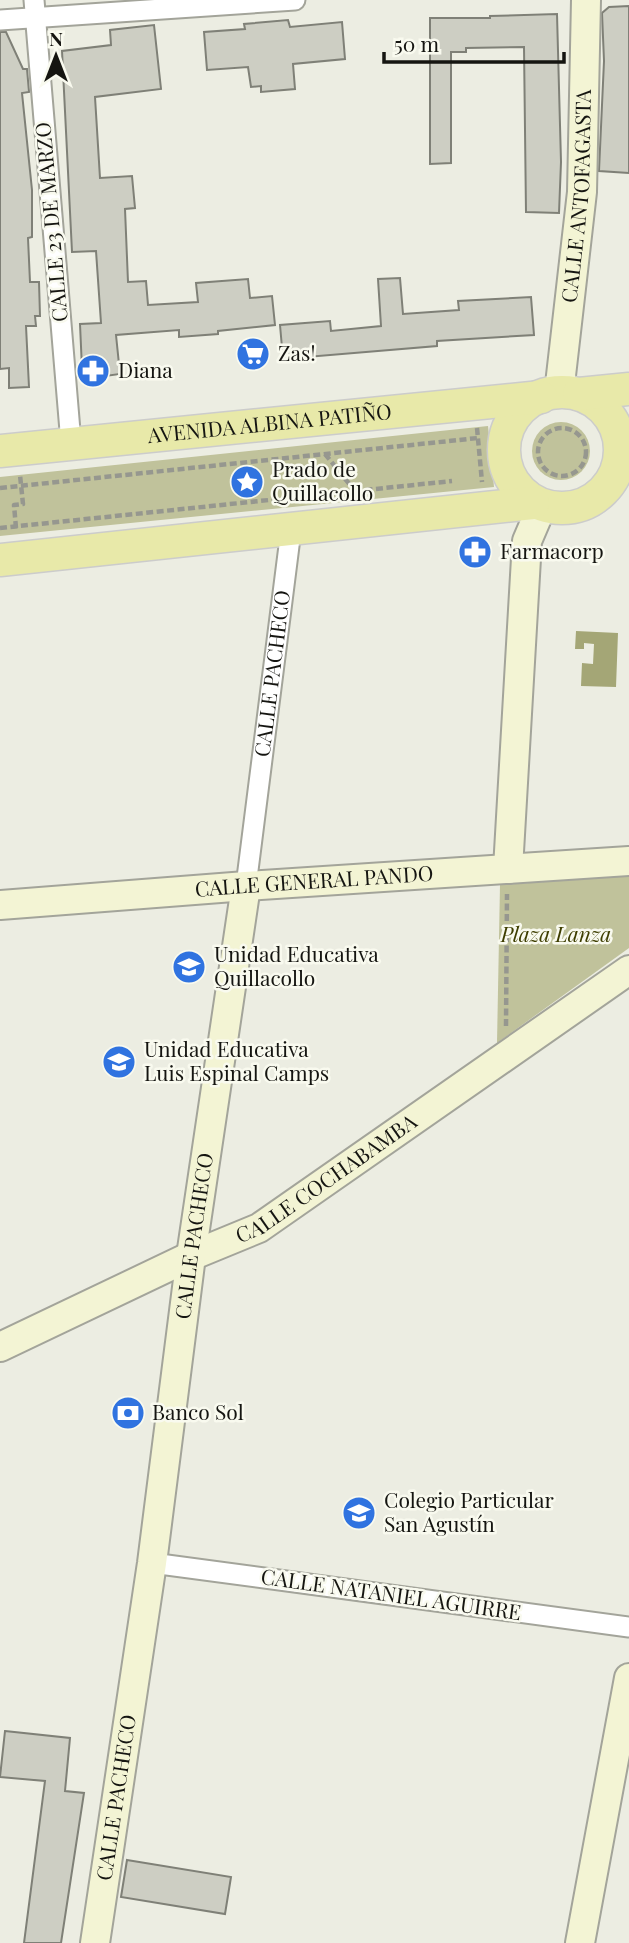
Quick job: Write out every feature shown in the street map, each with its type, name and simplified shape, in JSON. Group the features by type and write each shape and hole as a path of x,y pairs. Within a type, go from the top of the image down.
{"main road":[{"name":"CALLE ANTOFAGASTA","path":"560,395 582,192 586,0"},
{"name":"AVENIDA ALBINA PATIÑO","path":"0,451 629,389"},
{"path":"538,505 519,490 509,475 503,456 505,437 512,420 524,405 560,395 599,404 610,416 619,434 621,454 616,473 606,489 590,501"},
{"path":"8,547 291,530 538,505 572,508 590,501 629,497"},
{"path":"508,869 527,541 538,505"},
{"name":"CALLE GENERAL PANDO","path":"0,905 629,861"},
{"name":"CALLE PACHECO","path":"95,1943 152,1563 191,1256 246,886"},
{"name":"CALLE COCHABAMBA","path":"0,1347 191,1256 259,1228 629,970"},
{"path":"580,1943 629,1678"}],"street":[{"path":"0,20 34,9 295,0"},
{"name":"CALLE 23 DE MARZO","path":"34,9 71,443"},
{"name":"CALLE PACHECO","path":"246,886 291,530"},
{"name":"CALLE NATANIEL AGUIRRE","path":"152,1563 629,1627"}],"path":[{"path":"477,427 483,488"},
{"path":"565,427 579,435 586,449 586,456 583,464 572,474 556,476 542,467 538,460 538,443 549,430 565,427"},
{"path":"0,488 478,438"},
{"path":"324,454 356,491"},
{"path":"8,547 16,526 13,505 23,504 20,475"},
{"path":"469,480 482,478"},
{"path":"0,528 457,481"},
{"path":"505,1057 508,869"}],"green space":[{"path":"555,422 567,422 582,430 590,445 590,457 582,472 567,480 555,480 540,472 532,457 532,445 540,430"},
{"name":"Prado de Quillacollo","path":"488,426 494,487 0,536 0,477"},
{"name":"Plaza Lanza","path":"629,876 629,948 497,1043 500,885"}],"shaded area":[{"path":"576,631 618,633 616,687 581,686 582,663 593,664 594,644 584,643 584,649 575,649"}],"building":[{"path":"629,6 629,173 599,171 604,61 602,13 609,7"},
{"path":"557,14 561,162 559,213 526,212 524,47 466,48 466,52 451,52 451,163 430,164 430,18"},
{"path":"288,20 290,27 342,22 345,59 293,64 295,89 261,92 261,86 251,87 248,67 207,70 204,32 245,29 244,24"},
{"path":"154,25 161,89 95,97 100,178 132,176 135,208 125,209 128,282 146,281 148,305 198,302 196,283 248,279 250,298 272,296 275,325 179,337 179,330 116,335 120,374 91,378 82,369 80,324 101,323 96,251 72,252 62,51 111,45 110,30"},
{"path":"0,32 6,32 23,69 27,69 29,92 22,93 32,190 32,237 28,238 30,282 39,282 40,316 35,316 36,326 26,326 29,387 9,388 9,368 0,369"},
{"path":"400,278 403,314 459,310 458,301 531,297 534,335 437,341 437,346 283,359 280,325 330,321 331,331 381,326 378,279"},
{"path":"5,1731 70,1738 65,1791 84,1793 61,1943 24,1943 45,1781 0,1777"},
{"path":"127,1860 231,1877 225,1914 121,1897"}],"place":[{"name":"Zas!","path":"253,354"},
{"name":"Diana","path":"93,371"},
{"name":"Prado de Quillacollo","path":"247,482"},
{"name":"Farmacorp","path":"475,552"},
{"name":"Unidad Educativa Quillacollo","path":"189,967"},
{"name":"Unidad Educativa Luis Espinal Camps","path":"119,1062"},
{"name":"Banco Sol","path":"128,1413"},
{"name":"Colegio Particular San Agustín","path":"359,1513"}]}
